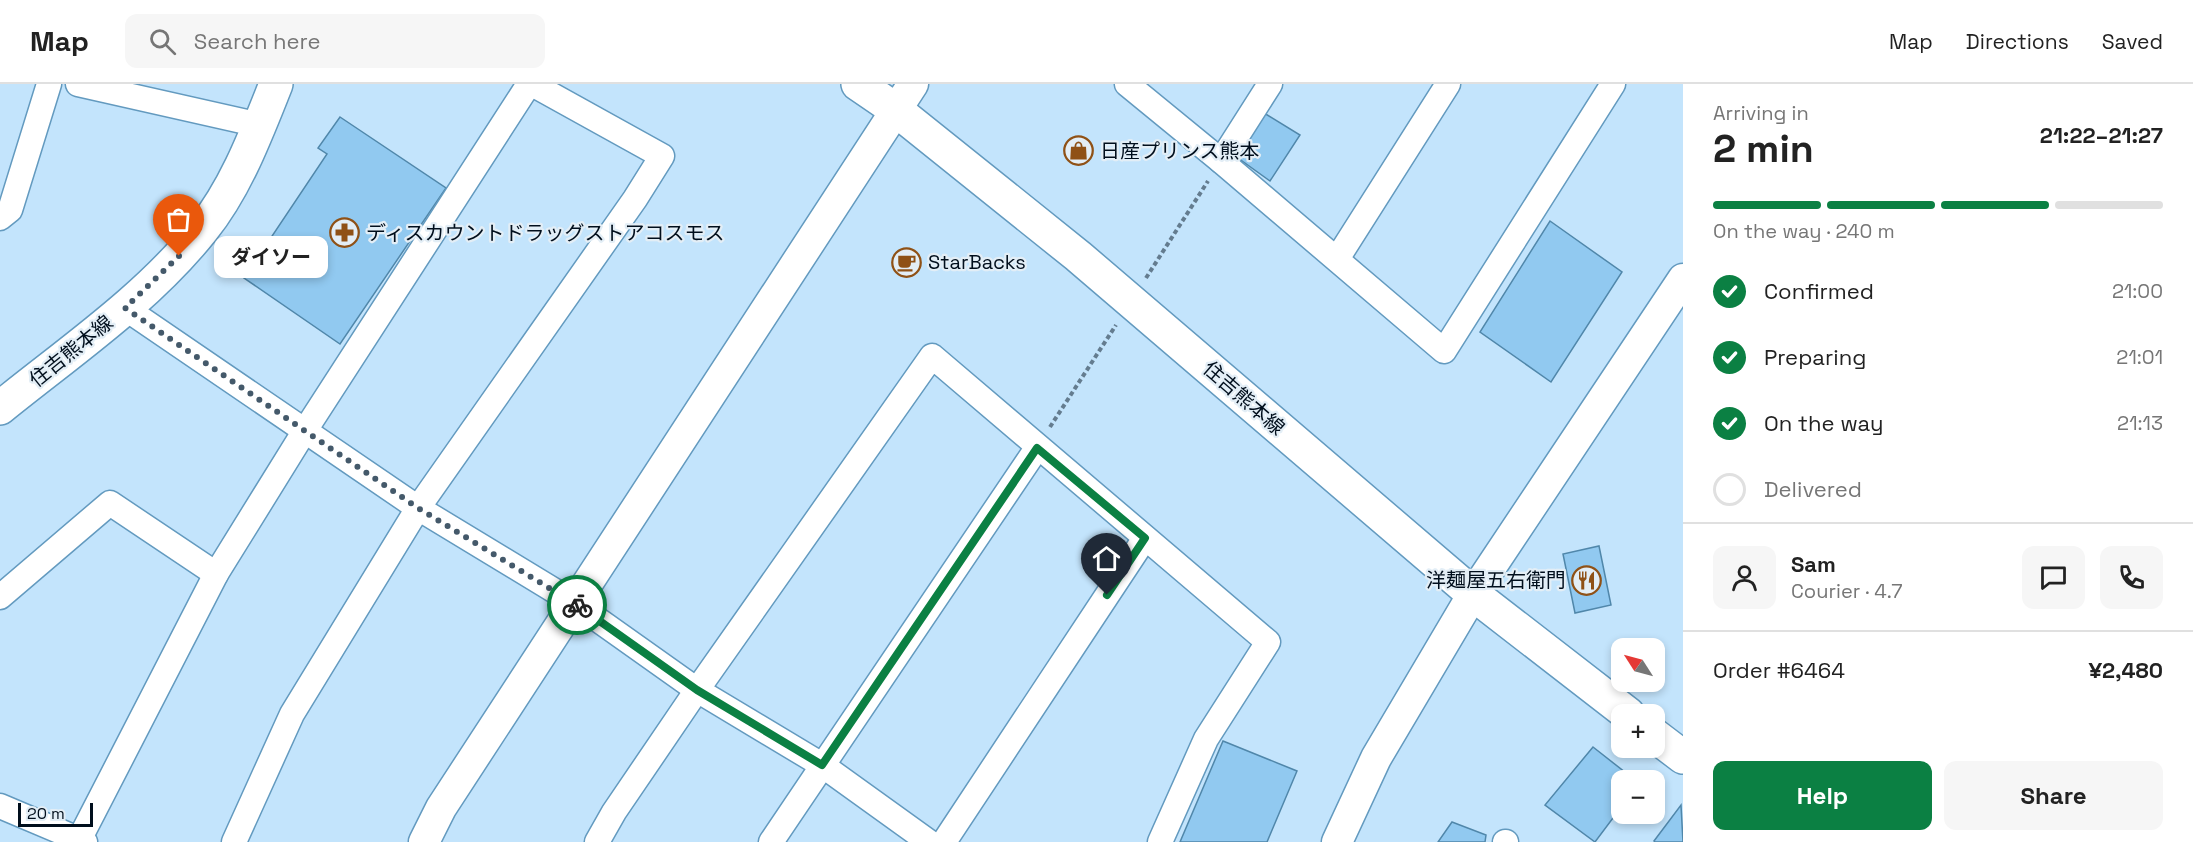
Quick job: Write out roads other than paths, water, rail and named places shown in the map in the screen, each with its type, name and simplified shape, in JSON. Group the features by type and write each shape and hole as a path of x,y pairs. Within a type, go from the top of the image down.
{"main road":[{"name":"住吉熊本線","path":"0,408 125,308 167,269 203,229 236,178 276,84"},
{"name":"住吉熊本線","path":"858,84 904,97 1078,256 1473,594 1615,704"},
{"path":"1665,743 1683,757"}],"street":[{"path":"0,218 10,210 49,84"},
{"path":"78,84 260,125"},
{"path":"0,806 81,841 216,574 304,432 530,84 662,156 635,199 418,508 292,714 234,842"},
{"path":"1127,84 1221,160 1444,351 1613,84"},
{"path":"1221,160 1270,84"},
{"path":"1337,259 1448,84"},
{"path":"423,842 441,808 573,602 904,97"},
{"path":"1336,842 1376,758 1473,594 1683,279"},
{"path":"125,308 418,508 573,602 697,690 822,765 929,842"},
{"path":"597,842 614,812 697,690 932,356 1037,448 1268,642 1206,739 1160,842"},
{"path":"771,842 1037,448"},
{"path":"0,597 110,503 216,574"},
{"path":"944,842 1145,538"}],"place":[{"name":"日産プリンス熊本","path":"1079,151"},
{"name":"ディスカウントドラッグストアコスモス","path":"345,233"},
{"name":"ダイソー","path":"179,256"},
{"name":"StarBacks","path":"907,262"},
{"name":"洋麺屋五右衛門","path":"1587,580"}]}
